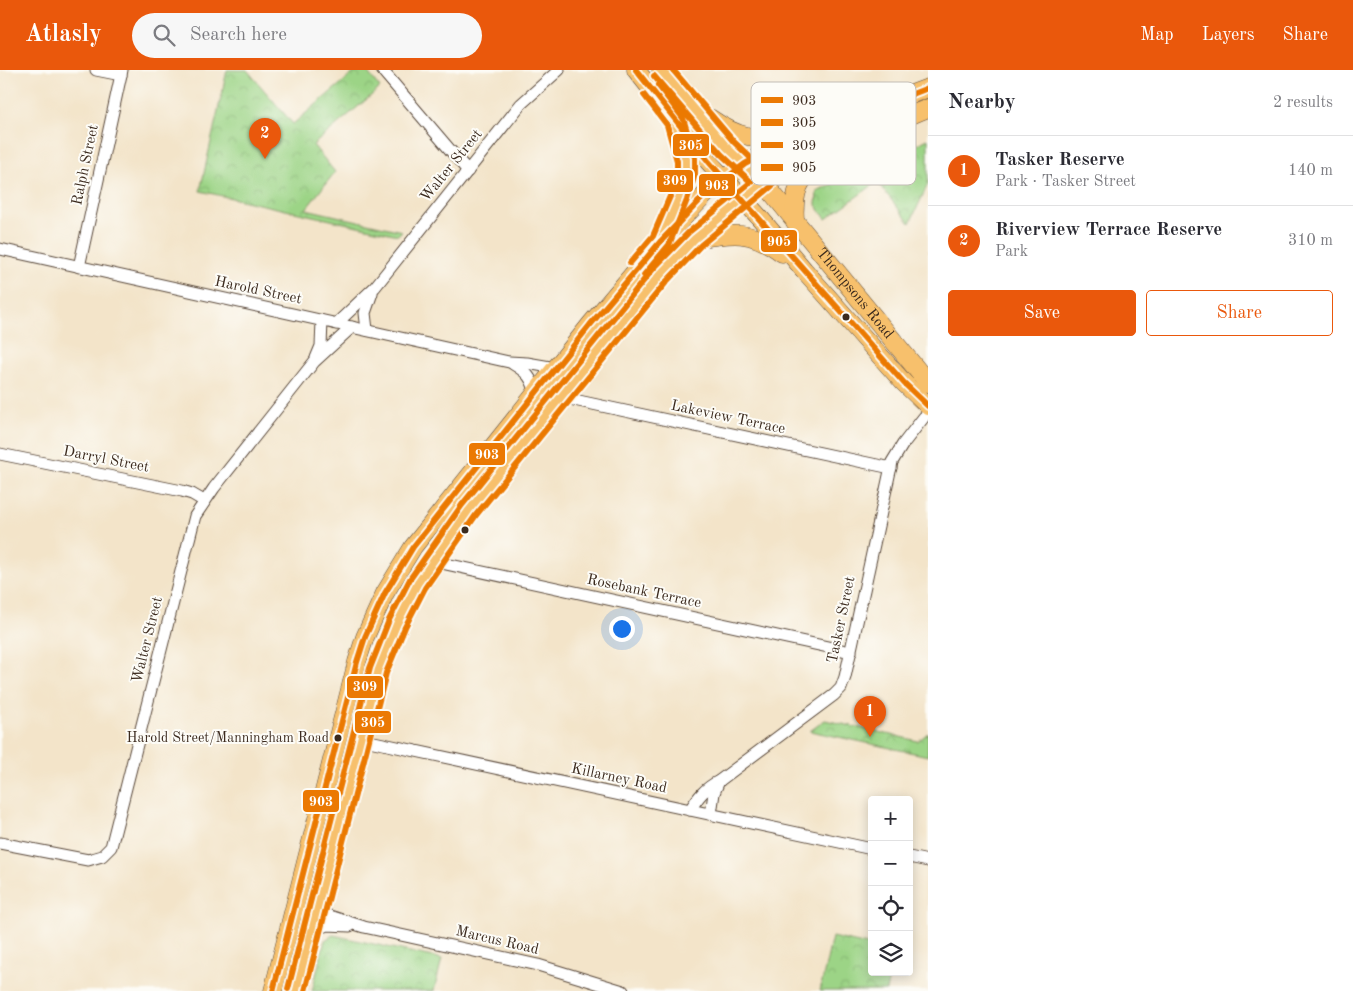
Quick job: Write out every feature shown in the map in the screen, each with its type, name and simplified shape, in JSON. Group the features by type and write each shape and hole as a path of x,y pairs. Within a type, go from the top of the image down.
{"main road":[{"name":"Thompsons Road","path":"636,70 675,121 904,383 927,415"},
{"name":"Thompsons Road","path":"662,70 728,148 751,170"},
{"path":"916,92 928,88"},
{"path":"691,105 723,127 745,137 751,137"},
{"path":"916,113 928,108"},
{"path":"661,241 679,197 686,173 686,160 675,121"},
{"path":"273,991 357,662 384,593 413,547 590,325 661,241 708,193 724,179 751,160"},
{"path":"296,991 378,670 407,602 432,561 469,510 632,307 695,239 761,185"},
{"name":"Thompsons Road","path":"766,185 928,383"},
{"path":"794,222 794,196 799,185"},
{"path":"695,239 730,234 752,236 772,245 804,270"}],"street":[{"path":"96,70 122,73"},
{"path":"382,70 468,170"},
{"name":"Walter Street","path":"336,324 375,287 521,104 559,70"},
{"name":"Ralph Street","path":"79,267 122,73"},
{"name":"Harold Street","path":"0,249 509,362 556,368"},
{"name":"Walter Street","path":"367,330 365,313 375,287"},
{"name":"Walter Street","path":"314,362 321,346 322,321"},
{"name":"Walter Street","path":"0,843 88,860 102,856 111,847 192,524 204,501 314,362 352,327"},
{"name":"Harold Street","path":"509,362 530,376 536,394"},
{"name":"Lakeview Terrace","path":"560,397 890,468"},
{"name":"Tasker Street","path":"690,810 702,792 838,692 843,684 890,468 896,454 927,415"},
{"name":"Darryl Street","path":"0,454 182,491 204,501"},
{"name":"Rosebank Terrace","path":"432,561 851,652"},
{"name":"Killarney Road","path":"360,739 868,848"},
{"path":"711,814 714,792 718,781"},
{"path":"913,858 928,862"},
{"name":"Marcus Road","path":"294,912 317,912 364,927 538,965 623,991"},
{"name":"Marcus Road","path":"312,931 335,924 364,927"}],"green space":[{"path":"227,70 247,70 293,124 357,70 366,70 380,88 313,145 335,172 306,209 402,231 398,235 200,191"},
{"path":"928,139 928,184 910,223 879,185 916,185 916,145"},
{"path":"830,185 873,185 826,219 816,205 817,191"},
{"path":"825,720 918,741 928,733 928,756 810,731"},
{"path":"333,935 442,959 434,991 312,991 325,940"},
{"path":"832,937 868,945 868,976 889,976 886,991 820,991"}],"transit line":[{"name":"905","path":"636,70 709,162 904,383 928,406"},
{"name":"305","path":"673,70 734,142 751,158"},
{"name":"309","path":"288,989 370,668 389,620 410,579 462,505 653,269 689,232 751,182 721,154 654,76"},
{"name":"305","path":"644,275 669,245 695,174 695,158 683,118 658,85"},
{"name":"903","path":"916,93 928,88"},
{"name":"309","path":"630,263 653,236 671,194 677,172 677,161 667,125 644,95"},
{"name":"903","path":"273,991 357,662 365,637 385,593 413,547 590,325 661,241 707,193 751,161"},
{"name":"305","path":"305,991 386,673 405,627 425,588 476,515 667,281 701,245 772,185"}],"place":[{"name":"Riverview Terrace Reserve","path":"265,159"},
{"name":"Tasker Reserve","path":"870,737"},
{"name":"Harold Street/Manningham Road","path":"338,738"}]}
